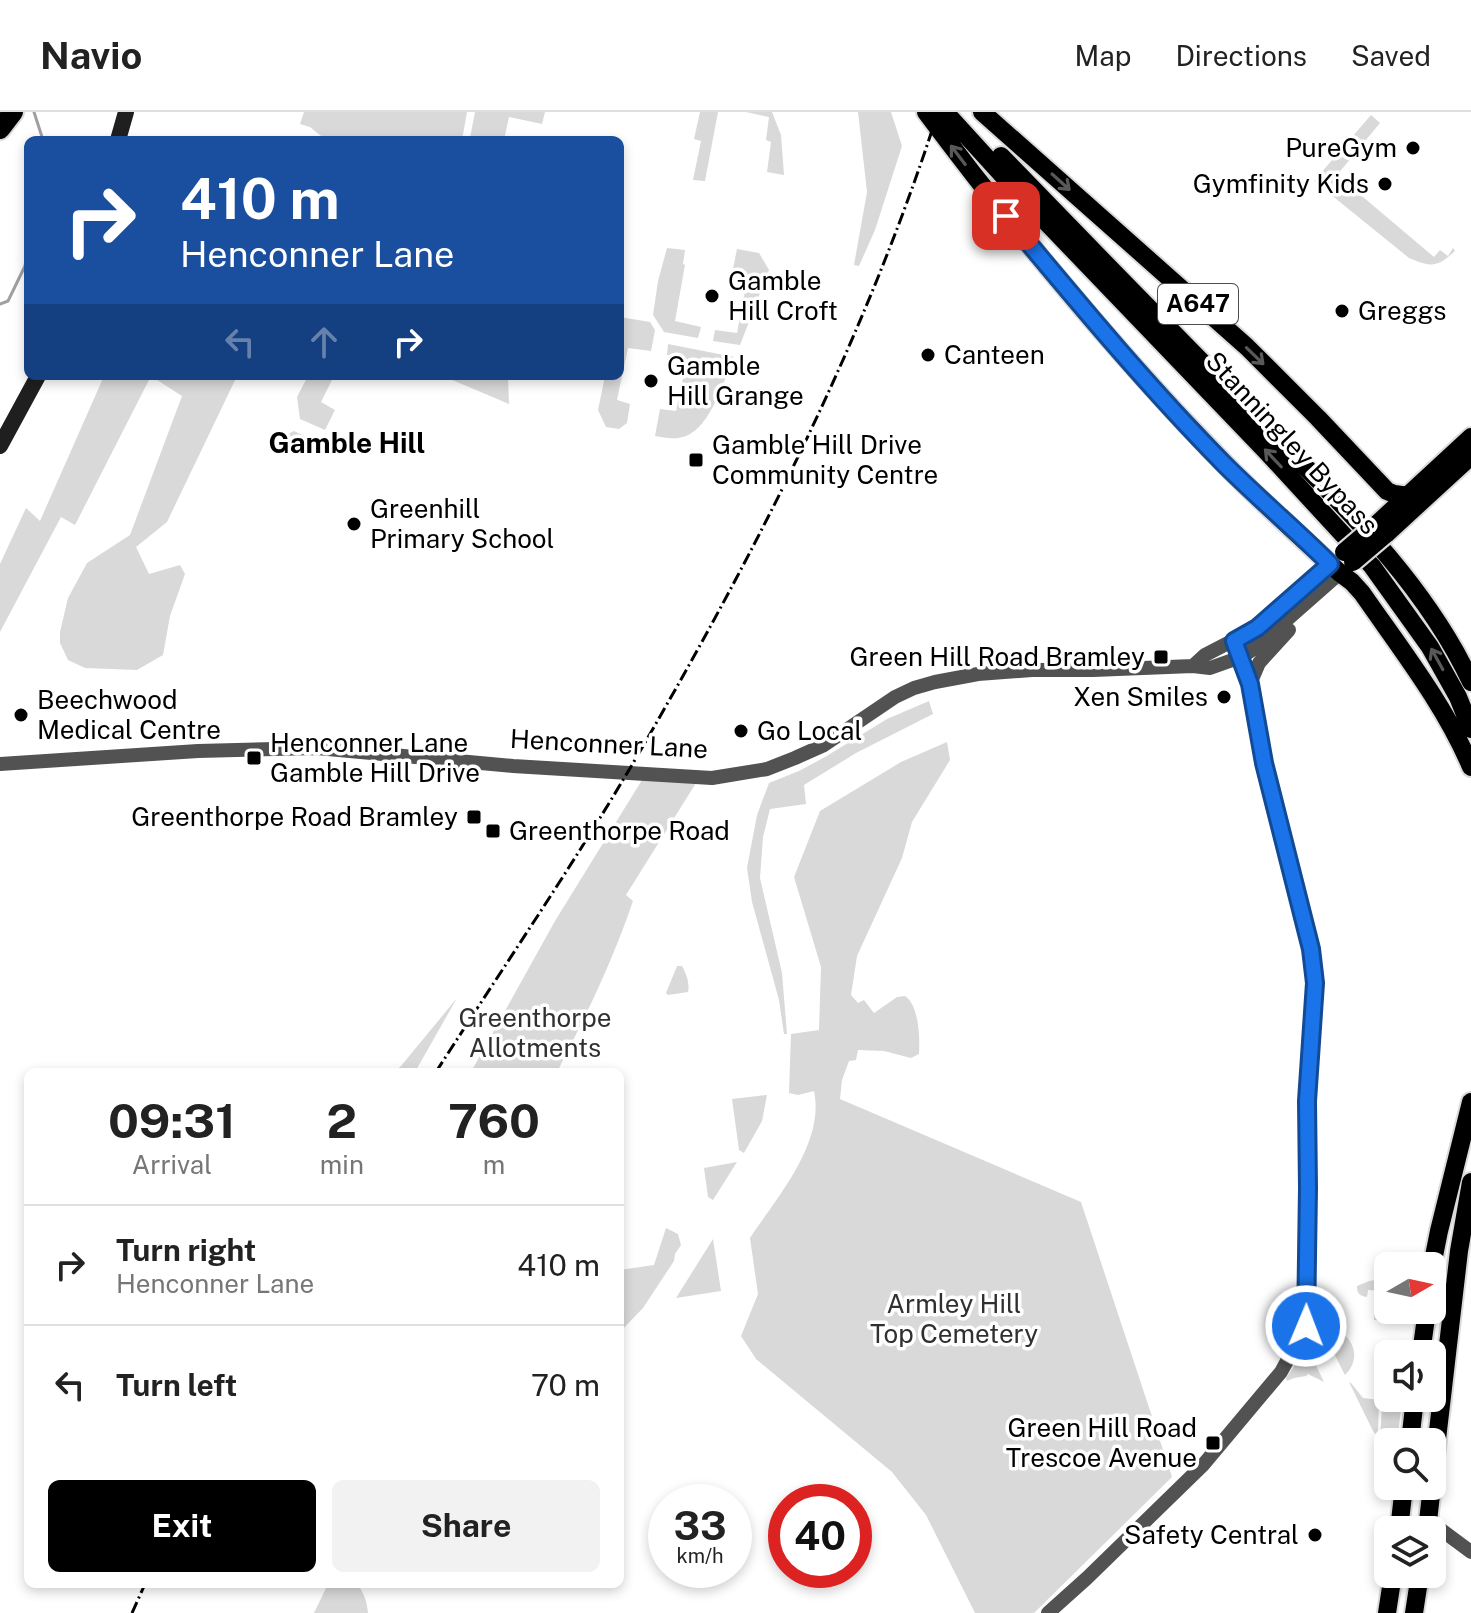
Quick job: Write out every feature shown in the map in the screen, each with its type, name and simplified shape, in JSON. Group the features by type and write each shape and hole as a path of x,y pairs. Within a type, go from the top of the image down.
{"highway":[{"path":"0,129 13,112"}],"main road":[{"path":"926,112 986,191 1088,314 1222,462 1342,563 1352,582 1416,671 1451,727 1471,767"},
{"name":"Stanningley Bypass","path":"945,112 1372,566 1430,647 1458,697 1471,729"},
{"name":"Stanningley Bypass","path":"961,112 1389,558 1437,621 1471,682"},
{"name":"A647","path":"982,112 1247,347 1387,491 1409,496"},
{"path":"119,136 125,113"},
{"path":"0,446 36,380"},
{"name":"Henconner Lane","path":"1382,529 1409,496 1471,437"},
{"name":"Henconner Lane","path":"1342,563 1471,456"},
{"path":"1435,1252 1471,1102"},
{"path":"1438,1428 1459,1251 1471,1182"},
{"path":"1387,1613 1393,1588"},
{"path":"1414,1613 1418,1588"}],"street":[{"name":"Henconner Lane","path":"0,764 198,751 317,748 513,766 712,778 767,769 795,758 824,745 895,697 935,682 978,674 1032,670 1210,668 1241,657 1255,648 1311,599 1342,563"},
{"name":"Henconner Lane","path":"1193,666 1205,655 1257,628 1342,563"},
{"path":"1250,684 1259,663 1300,618 1311,599"},
{"path":"1048,1613 1203,1465 1281,1372 1306,1326 1307,1101 1315,983 1311,949 1264,763 1250,684 1234,641"},
{"path":"1446,1533 1471,1552"}],"green space":[{"path":"304,112 467,112 463,136 321,136 300,124"},
{"path":"475,112 545,112 542,124 509,117 505,136 470,136"},
{"path":"700,112 718,112 705,181 693,180 701,141 694,139"},
{"path":"746,112 772,112 781,135 784,175 767,172 771,142 766,140 769,117"},
{"path":"858,112 891,112 902,146 875,230 859,266 854,265 867,192"},
{"path":"1371,115 1380,123 1337,175 1434,257 1440,250 1448,256 1453,248 1455,251 1439,263 1429,264 1409,258 1314,181"},
{"path":"667,248 685,250 675,321 701,327 698,338 664,332 653,315"},
{"path":"737,249 759,253 769,270 740,345 713,341 715,330 737,333 747,281 732,274"},
{"path":"624,318 650,322 655,330 651,351 628,348 624,367"},
{"path":"668,344 734,357 710,413 695,431 678,438 655,436 660,409 676,411 687,359 667,355"},
{"path":"102,380 149,380 75,525 61,517 0,632 0,564 26,508 40,521"},
{"path":"157,380 235,380 167,522 136,547 149,574 180,565 185,574 170,616 163,655 137,670 85,668 68,660 60,643 68,598 87,563 130,535 182,396"},
{"path":"306,380 332,380 321,402 335,410 325,430 300,419 297,397"},
{"path":"452,380 508,380 509,404"},
{"path":"604,380 621,380 617,400 630,404 627,423 619,429 606,427 598,410"},
{"path":"294,431 319,443 312,456 278,439"},
{"path":"929,701 933,714 856,753 804,785 806,804 770,809 763,837 760,878 782,973 787,1034 784,1034 779,1000 752,902 747,868 757,815 769,783 825,757 887,719"},
{"name":"Armley Hill Top Cemetery","path":"947,742 950,760 912,822 902,858 857,956 851,995 858,1003 864,1000 874,1013 897,997 905,996 910,1000 919,1031 919,1054 911,1058 884,1051 858,1050 856,1060 849,1061 842,1080 840,1099 1081,1202 1172,1477 1034,1613 975,1613 926,1515 892,1472 756,1359 741,1336 758,1294 750,1238 806,1150 816,1111 814,1091 798,1095 789,1093 791,1034 819,1030 821,967 794,877 820,811 901,762"},
{"name":"Greenthorpe Allotments","path":"642,780 696,783 626,895 633,901 617,945 559,1068 473,1068 555,921"},
{"path":"677,966 682,966 685,972 688,992 668,995 666,993"},
{"path":"457,998 417,1068 399,1068"},
{"path":"767,1095 762,1121 744,1153 739,1150 732,1099"},
{"path":"737,1162 713,1200 708,1197 704,1168"},
{"path":"666,1228 678,1234 681,1245 674,1261 643,1308 624,1328 624,1269 654,1265"},
{"path":"713,1239 721,1291 676,1298"},
{"path":"1374,1280 1374,1290 1368,1290 1367,1297 1364,1297 1357,1291 1357,1286"},
{"path":"1324,1327 1341,1332 1352,1344 1354,1360 1345,1375 1324,1334"},
{"path":"1307,1347 1324,1382 1308,1374 1287,1381 1286,1378"},
{"path":"1349,1382 1363,1398 1374,1399 1374,1412 1379,1412 1378,1428 1374,1428 1374,1432"},
{"path":"1382,1412 1401,1412 1399,1428 1381,1428"},
{"path":"326,1588 359,1588 368,1613 314,1613"}],"waterway":[{"path":"34,112 42,136"},
{"path":"0,304 8,301 24,268"}],"railway":[{"path":"439,1068 619,787 769,515 808,436 878,276 938,112"},
{"path":"132,1613 143,1588"}],"place":[{"name":"PureGym","path":"1413,148"},
{"name":"Gymfinity Kids","path":"1385,184"},
{"name":"Gamble Hill Croft","path":"712,296"},
{"name":"Greggs","path":"1342,311"},
{"name":"Canteen","path":"928,355"},
{"name":"Gamble Hill Grange","path":"651,381"},
{"name":"Gamble Hill Drive Community Centre","path":"696,460"},
{"name":"Greenhill Primary School","path":"354,524"},
{"name":"Green Hill Road Bramley","path":"1161,657"},
{"name":"Xen Smiles","path":"1224,697"},
{"name":"Beechwood Medical Centre","path":"21,715"},
{"name":"Go Local","path":"741,731"},
{"name":"Henconner Lane Gamble Hill Drive","path":"254,758"},
{"name":"Greenthorpe Road Bramley","path":"474,817"},
{"name":"Greenthorpe Road","path":"493,831"},
{"name":"Green Hill Road Trescoe Avenue","path":"1213,1443"},
{"name":"Safety Central","path":"1315,1535"}],"district":[{"name":"Gamble Hill","path":"347,443"}],"route":[{"path":"1006,216 1186,424 1330,564 1257,628 1234,641 1250,684 1264,763 1311,949 1315,983 1307,1101 1306,1326"}]}
